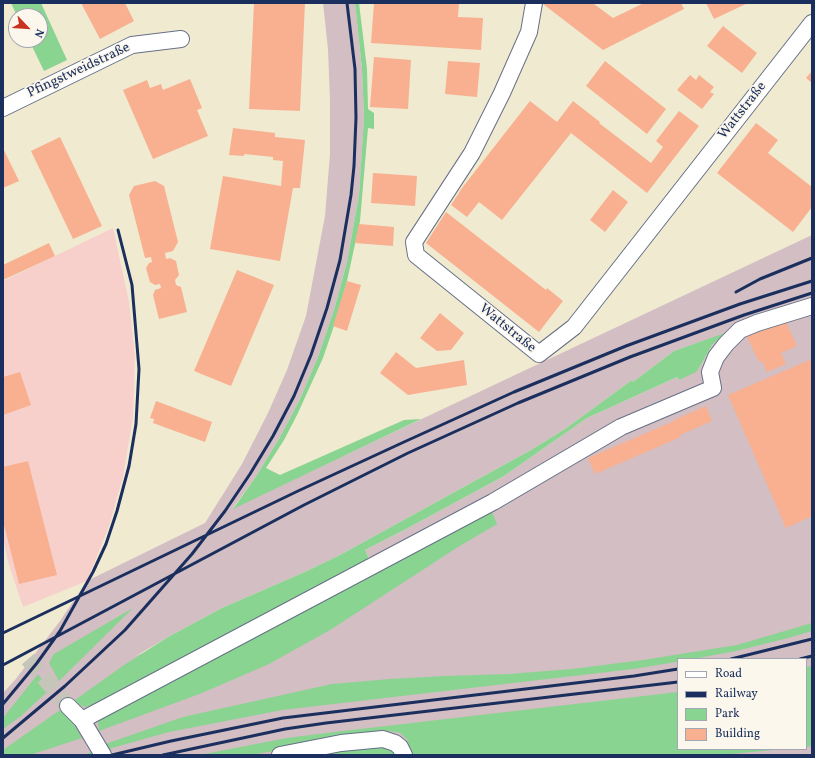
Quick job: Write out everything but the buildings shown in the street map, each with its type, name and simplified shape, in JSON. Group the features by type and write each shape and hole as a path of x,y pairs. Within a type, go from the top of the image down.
{"street":[{"name":"Wattstraße","path":"534,3 528,32 502,93 472,153 414,242 416,255 539,354 574,327 812,23"},
{"name":"Pfingstweidstraße","path":"3,108 86,61 132,45 181,39"},
{"path":"82,720 492,502 621,427 713,388 710,372 716,357 740,330 757,323 812,306"},
{"path":"68,706 82,720 103,755"},
{"path":"280,755 341,743 383,739 395,742 400,747 404,755"}],"shaded area":[{"path":"323,3 355,3 362,69 364,118 359,195 347,262 334,310 318,357 300,399 279,439 255,478 233,508 812,235 812,755 3,755 3,693 15,680 60,621 87,581 205,523 242,464 268,413 287,370 306,316 325,216 330,154 328,49","holes":["724,334 712,345 699,368 679,380 677,377 587,418 504,476 365,550 370,560 136,656 222,608 340,555 531,450 565,429 632,380 633,382 674,351"]},
{"path":"113,228 129,302 135,356 133,417 123,477 109,526 87,581 23,607 8,562 3,538 3,281"}],"green space":[{"path":"11,3 41,3 43,8 13,8"},
{"path":"355,3 359,3 367,69 368,109 374,113 374,129 368,128 360,221 347,281 323,358 297,415 284,440 266,468 280,475 404,420 421,419 233,509 255,478 279,439 300,399 318,357 334,310 347,262 359,195 364,118 362,69"},
{"path":"48,18 67,60 44,71 33,48 48,48"},
{"path":"725,333 712,345 696,372 679,380 677,377 587,418 504,476 365,550 370,561 98,704 84,707 78,704 75,700 124,665 168,637 222,608 340,555 531,450 565,429 632,380 633,382 674,351"},
{"path":"491,510 497,524 458,547 330,630 269,664 202,693 99,731 98,723 100,719"},
{"path":"133,608 59,681 49,663 54,654"},
{"path":"812,623 812,631 788,638 736,651 698,658 677,658 677,662 633,669 282,710 169,732 87,755 94,748 183,717 332,684 390,679 509,674 572,669 643,660 737,645"},
{"path":"812,666 812,746 807,747 807,667"},
{"path":"38,674 49,690 21,716 3,729 3,718"},
{"path":"677,692 677,750 773,750 720,755 412,755 407,739 400,733 390,731 250,755 199,755 287,738"},
{"path":"60,710 73,723 82,738 30,755 3,755 3,750"},
{"path":"380,746 391,750 397,755 303,755"}],"tunnel":[{"path":"28,659 68,706"}],"railway":[{"path":"3,738 65,686 125,630 192,554 225,511 250,474 273,436 294,396 311,355 327,308 340,260 351,195 356,118 355,69 347,3"},
{"path":"3,704 37,663 60,631 93,572 106,544 117,511 129,466 136,424 139,369 132,285 118,230"},
{"path":"736,292 760,279 812,258"},
{"path":"3,633 298,491 514,392 626,346 740,304 812,281"},
{"path":"3,665 304,505 408,453 518,403 630,357 744,315 812,293"},
{"path":"735,658 812,639"},
{"path":"804,658 812,656"},
{"path":"112,755 171,741 283,718 634,676 677,669"},
{"path":"163,755 285,729 326,723 677,682"}]}
